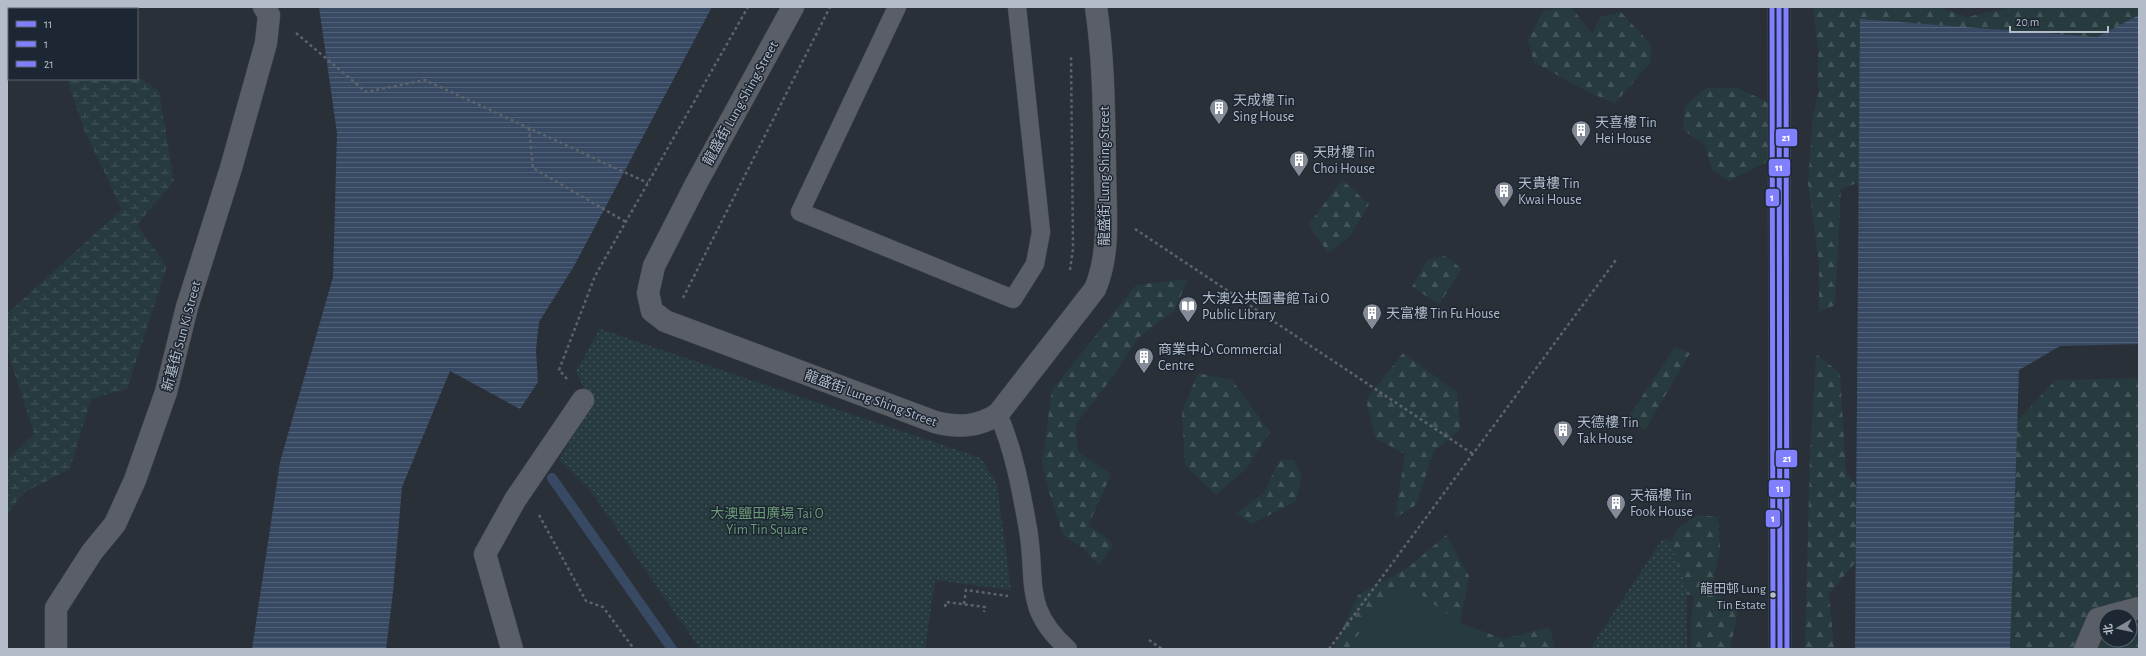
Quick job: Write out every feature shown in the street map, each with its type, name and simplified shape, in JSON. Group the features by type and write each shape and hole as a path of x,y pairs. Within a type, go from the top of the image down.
{"main road":[{"path":"1779,7 1780,649"}],"street":[{"name":"新基街 Sun Ki Street","path":"56,649 56,608 92,552 115,524 135,480 166,392 187,306 231,168 266,43 269,15 264,7"},
{"name":"龍盛街 Lung Shing Street","path":"793,7 697,182 654,266 648,293 652,311 665,322 935,422 953,426 972,426 988,420 998,414 1095,290 1101,276 1106,244 1104,111 1096,7"},
{"path":"512,649 485,554 523,489 583,400"},
{"path":"2085,649 2098,619"}],"lane":[{"path":"897,7 800,212 1013,299 1035,264 1041,232 1018,7"},
{"path":"998,414 1007,435 1015,462 1028,531 1034,599 1042,620 1053,636 1068,649"}],"path":[{"path":"583,400 559,370 595,276 748,7"},
{"path":"295,32 366,92 426,80 648,183"},
{"path":"529,128 533,168 626,222"},
{"path":"1131,226 1473,454"},
{"path":"1329,649 1616,260"},
{"path":"523,489 586,601 604,606 634,649"},
{"path":"964,604 966,590 1034,599"},
{"path":"945,607 946,602 964,604 985,607 984,612"},
{"path":"1149,640 1162,649"}],"green space":[{"path":"1562,7 1571,7 1592,34 1600,17 1621,12 1652,46 1650,63 1615,103 1588,92 1534,62 1528,41 1543,11"},
{"path":"1813,7 1940,7 1967,17 2012,7 2139,7 2139,30 1878,175 1841,189 1835,305 1819,312 1819,263 1808,183 1813,116 1818,95 1818,50"},
{"path":"138,77 159,91 174,181 137,225 167,266 127,389 91,399 70,469 23,493 7,516 7,460 34,434 7,349 7,314 122,209 85,132 67,80 138,80"},
{"path":"1706,88 1738,88 1771,104 1774,128 1767,162 1729,181 1712,170 1705,145 1683,130 1685,106"},
{"path":"1342,180 1369,204 1350,236 1328,253 1309,224"},
{"path":"1445,256 1462,269 1439,304 1412,287 1427,260"},
{"path":"1188,279 1174,311 1138,338 1111,379 1076,424 1078,452 1111,474 1088,526 1104,535 1113,546 1099,565 1083,548 1063,535 1048,488 1042,463 1052,390 1136,285"},
{"name":"大澳鹽田廣場 Tai O Yim Tin Square","path":"600,329 981,458 997,484 1011,590 935,580 925,649 700,649 588,487 559,460 591,404 576,371"},
{"path":"1675,347 1690,353 1645,430 1627,419"},
{"path":"1403,353 1457,392 1460,430 1434,451 1416,505 1395,518 1405,454 1375,438 1366,400"},
{"path":"1816,354 1840,373 1846,473 1887,524 1829,594 1834,649 1805,649 1810,456"},
{"path":"1198,373 1232,380 1270,432 1246,469 1216,495 1185,465 1182,412"},
{"path":"2139,378 2139,649 1978,649 1974,466 2056,380"},
{"path":"1279,460 1294,460 1302,477 1296,501 1252,524 1236,513 1264,493"},
{"path":"1697,515 1718,517 1720,548 1711,592 1739,607 1730,649 1691,649 1691,622 1694,596 1649,586 1677,529"},
{"path":"1446,535 1469,576 1460,623 1504,639 1550,627 1555,649 1333,649 1358,595 1409,567"},
{"path":"1663,538 1670,542 1686,585 1687,649 1590,649"},
{"path":"1399,579 1496,649 1348,649"}],"water":[{"path":"319,7 712,7 574,266 539,322 536,350 538,382 520,409 450,371 402,487 393,592 386,649 252,649 280,462 333,277 337,133"},
{"path":"2139,15 2139,344 2060,346 2019,370 2010,649 1855,649 1860,19 2097,37"}],"waterway":[{"path":"552,478 672,649"}],"transit line":[{"name":"1","path":"1772,7 1773,649"},
{"name":"11","path":"1779,7 1780,649"},
{"name":"21","path":"1786,7 1787,649"}],"place":[{"name":"天成樓 Tin Sing House","path":"1219,125"},
{"name":"天喜樓 Tin Hei House","path":"1581,147"},
{"name":"天財樓 Tin Choi House","path":"1299,177"},
{"name":"天貴樓 Tin Kwai House","path":"1504,208"},
{"name":"大澳公共圖書館 Tai O Public Library","path":"1188,323"},
{"name":"天富樓 Tin Fu House","path":"1372,330"},
{"name":"商業中心 Commercial Centre","path":"1144,374"},
{"name":"天德樓 Tin Tak House","path":"1563,447"},
{"name":"天福樓 Tin Fook House","path":"1616,520"},
{"name":"龍田邨 Lung Tin Estate","path":"1773,595"}]}
